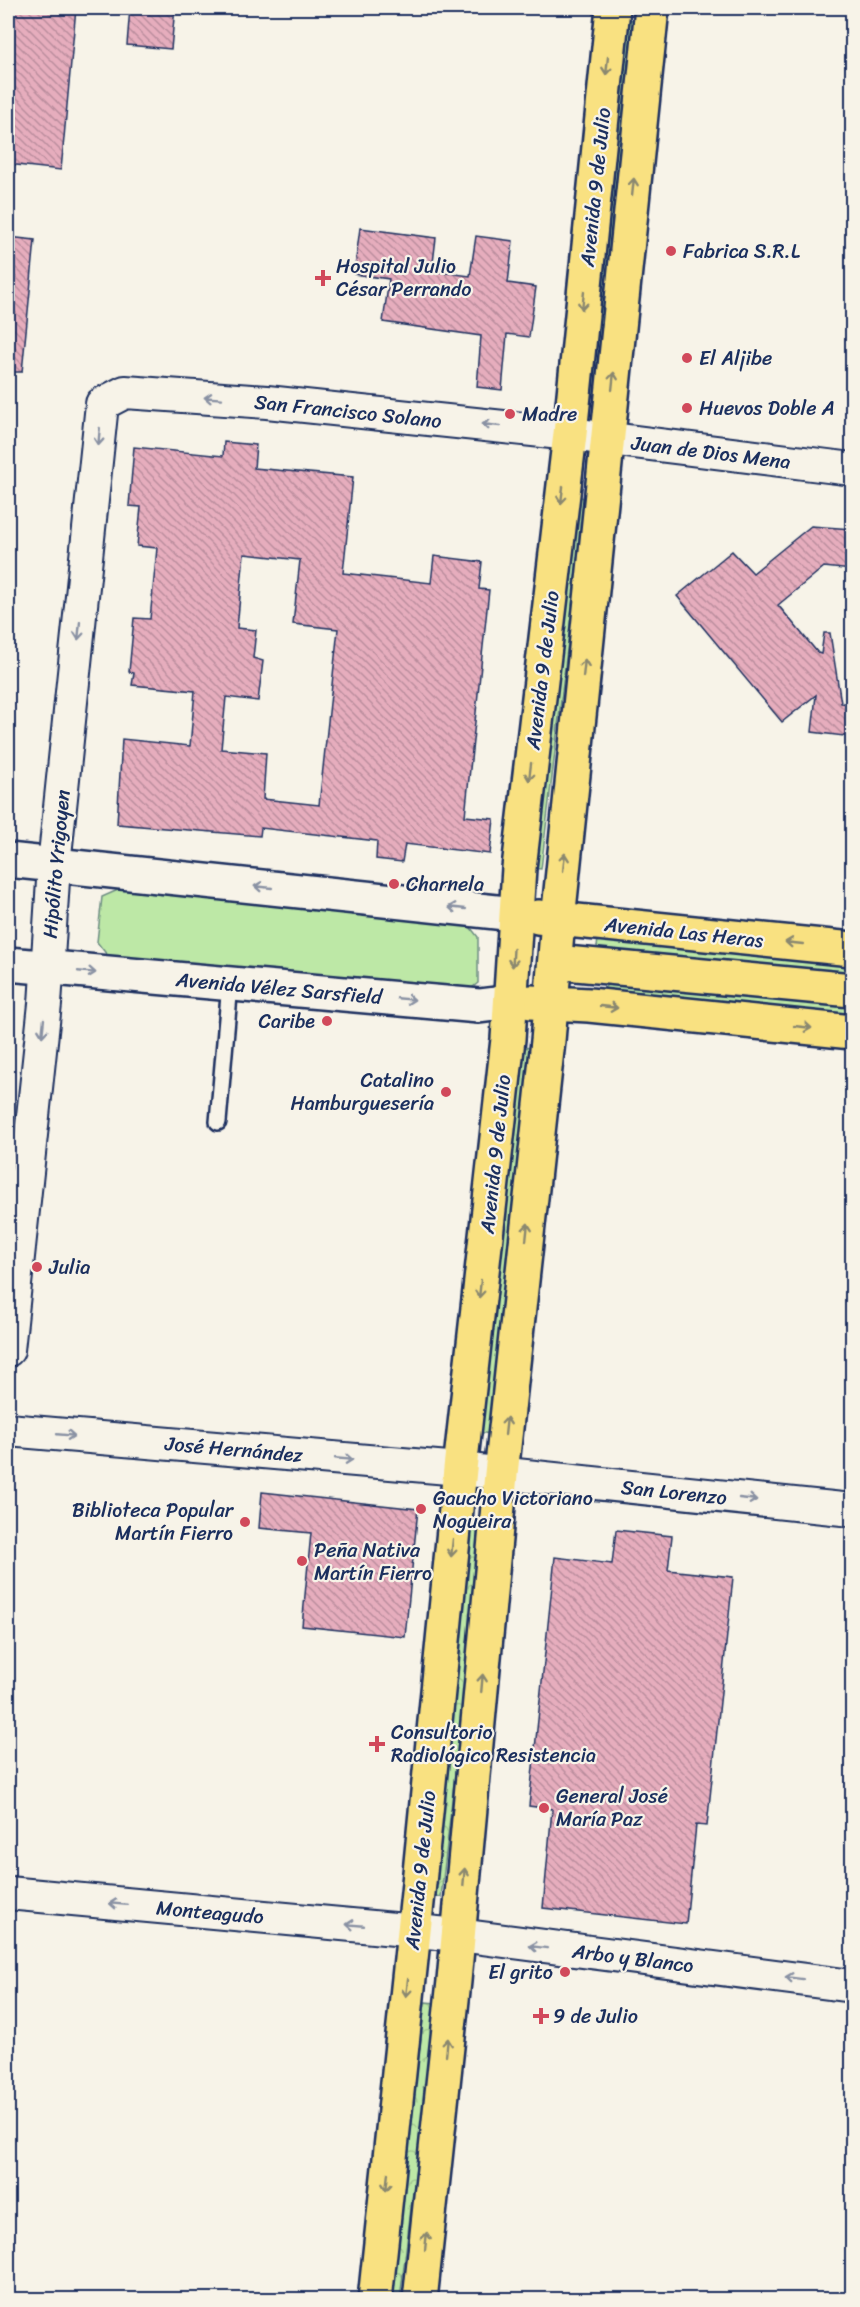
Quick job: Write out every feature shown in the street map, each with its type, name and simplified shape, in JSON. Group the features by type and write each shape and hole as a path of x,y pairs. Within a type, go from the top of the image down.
{"main road":[{"name":"Avenida 9 de Julio","path":"375,2300 460,1469 511,1002 515,914 570,434 614,8"},
{"name":"Avenida 9 de Julio","path":"420,2300 459,1935 501,1474 652,8"},
{"path":"8,860 515,914"},
{"name":"Avenida Las Heras","path":"515,914 852,949"},
{"name":"Avenida Las Heras","path":"555,962 852,990"},
{"name":"Avenida Vélez Sarsfield","path":"8,964 479,1005 551,1002"},
{"path":"551,1002 852,1032"}],"street":[{"name":"San Francisco Solano","path":"125,392 267,402 570,434"},
{"name":"Hipólito Yrigoyen","path":"8,1350 45,1005 54,865 102,404 125,392"},
{"name":"Juan de Dios Mena","path":"570,434 852,470"},
{"name":"José Hernández","path":"8,1430 460,1469"},
{"name":"San Lorenzo","path":"460,1469 852,1510"},
{"name":"Monteagudo","path":"8,1893 413,1930"},
{"name":"Arbo y Blanco","path":"413,1930 852,1986"}],"lane":[{"path":"218,1122 230,984"}],"green space":[{"path":"626,19 633,20 596,397 587,397"},
{"path":"576,496 585,498 541,869 532,868"},
{"path":"127,886 463,918 478,937 478,983 460,997 115,965 97,942 102,897"},
{"path":"598,938 852,961 852,978 602,953 597,948"},
{"path":"609,983 852,1008 852,1023 603,996 604,988"},
{"path":"521,1047 531,1048 495,1435 479,1432"},
{"path":"470,1528 483,1528 441,1897 427,1894"},
{"path":"425,2002 436,2003 400,2299 391,2300"}],"building":[{"path":"8,8 76,8 61,170 8,164"},
{"path":"130,8 175,8 171,49 127,45"},
{"path":"360,228 436,238 432,271 470,276 476,236 513,241 508,283 536,287 529,337 507,334 502,390 477,387 481,336 383,322 389,279 354,274"},
{"path":"8,237 35,240 22,372 8,372"},
{"path":"224,442 256,445 254,468 353,477 343,573 431,583 434,556 482,562 479,589 489,590 465,816 494,819 490,854 405,844 402,862 376,859 377,841 261,828 260,836 117,824 122,739 190,746 195,691 132,685 134,673 129,672 134,618 150,619 157,548 137,546 141,507 129,506 134,447 223,456","holes":["244,554 300,560 293,624 338,629 319,805 263,799 266,753 221,749 226,697 258,701 263,661 253,658 256,630 237,628"]},
{"path":"811,526 852,529 852,570 824,567 778,605 818,653 821,654 824,633 830,633 841,703 852,704 852,737 812,732 816,695 782,722 677,596 732,551 753,573"},
{"path":"262,1492 418,1509 405,1637 302,1626 311,1533 259,1528"},
{"path":"616,1530 672,1536 668,1570 733,1577 707,1826 696,1825 686,1924 543,1908 552,1809 529,1806 555,1557 612,1564"}],"place":[{"name":"Fabrica S.R.L","path":"671,251"},
{"name":"Hospital Julio César Perrando","path":"323,278"},
{"name":"El Aljibe","path":"687,358"},
{"name":"Huevos Doble A","path":"687,408"},
{"name":"Madre","path":"510,414"},
{"name":"Charnela","path":"394,884"},
{"name":"Caribe","path":"327,1021"},
{"name":"Catalino Hamburguesería","path":"446,1092"},
{"name":"Julia","path":"37,1267"},
{"name":"Gaucho Victoriano Nogueira","path":"421,1509"},
{"name":"Biblioteca Popular Martín Fierro","path":"245,1522"},
{"name":"Peña Nativa Martín Fierro","path":"302,1561"},
{"name":"Consultorio Radiológico Resistencia","path":"377,1744"},
{"name":"General José María Paz","path":"544,1808"},
{"name":"El grito","path":"565,1972"},
{"name":"9 de Julio","path":"541,2016"}]}
